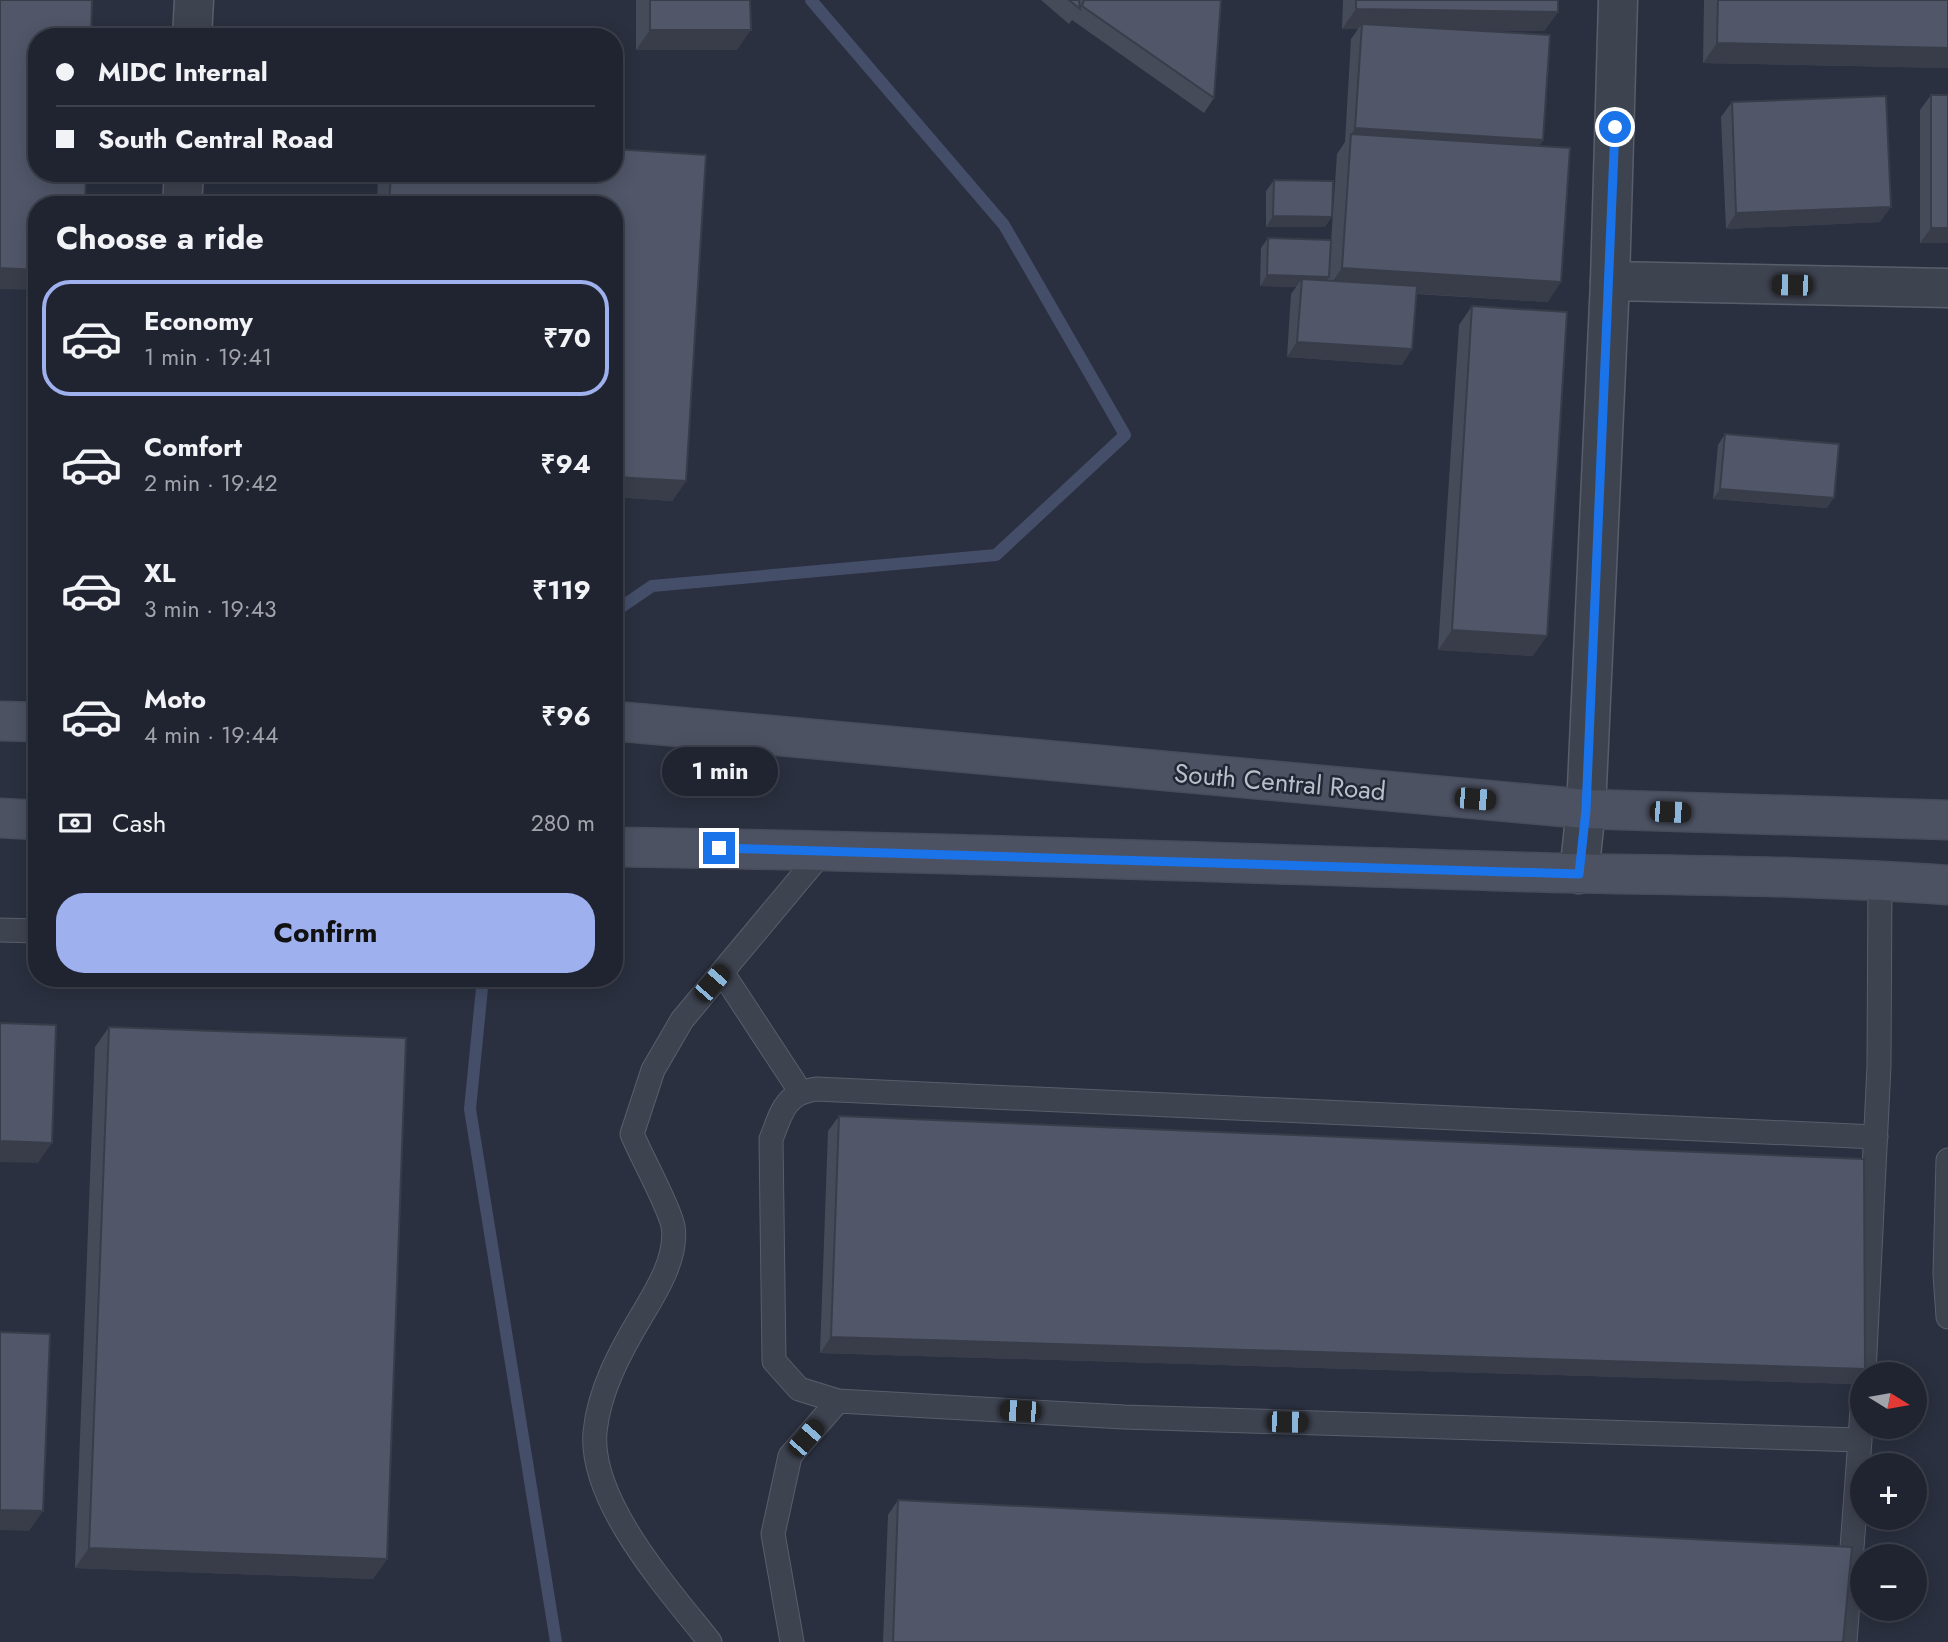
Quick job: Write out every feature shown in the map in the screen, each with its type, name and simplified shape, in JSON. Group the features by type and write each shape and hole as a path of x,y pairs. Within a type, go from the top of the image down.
{"main road":[{"path":"0,722 28,722"},
{"name":"South Central Road","path":"623,722 1586,810 1948,820"},
{"path":"0,818 28,820"},
{"path":"623,847 824,850 1948,884"}],"street":[{"path":"192,28 194,0"},
{"path":"1579,874 1586,810 1610,281 1618,0"},
{"path":"1610,281 1948,288"}],"lane":[{"path":"710,1642 642,1555 600,1479 595,1434 603,1392 625,1342 666,1274 673,1227 632,1134 653,1070 682,1020 824,850"},
{"path":"1865,1362 1876,1138 1880,880"},
{"path":"0,930 28,931"},
{"path":"722,972 800,1091"},
{"path":"1845,1642 1860,1440 1124,1417 838,1401 799,1388 774,1361 771,1139 785,1105 800,1091 816,1089 1876,1138"},
{"path":"1948,1160 1945,1274 1948,1317"},
{"path":"792,1642 773,1534 790,1456 838,1401"}],"building":[{"path":"0,0 92,0 91,28 28,28 28,182 86,182 85,196 28,196 28,270 0,268"},
{"path":"650,0 750,0 751,30 650,30"},
{"path":"1069,0 1079,0 1080,9"},
{"path":"1084,0 1221,0 1214,98 1082,6"},
{"path":"1356,0 1558,0 1558,12 1356,9"},
{"path":"1718,0 1948,0 1948,48 1717,43"},
{"path":"1362,24 1550,35 1543,140 1355,128"},
{"path":"1931,95 1948,95 1948,228 1931,228"},
{"path":"1886,96 1891,207 1736,213 1732,102"},
{"path":"1351,134 1570,148 1561,282 1342,268"},
{"path":"623,150 706,155 686,481 623,478 623,196 390,196 390,182 623,182"},
{"path":"1274,180 1333,181 1332,217 1273,216"},
{"path":"1268,238 1331,240 1329,277 1267,275"},
{"path":"1302,279 1417,286 1412,349 1297,342"},
{"path":"1472,306 1567,312 1547,636 1452,630"},
{"path":"1725,434 1839,444 1834,498 1720,489"},
{"path":"0,1023 56,1025 52,1143 0,1141"},
{"path":"109,1027 406,1038 387,1559 89,1548"},
{"path":"839,1116 1864,1159 1865,1362 1850,1362 1850,1369 831,1337"},
{"path":"0,1332 50,1334 43,1511 0,1510"},
{"path":"898,1500 1850,1547 1843,1642 893,1642"}],"waterway":[{"path":"623,606 652,586 996,555 1125,435 1004,225 811,0"},
{"path":"482,987 470,1109 556,1642"}],"route":[{"path":"719,848 1579,874 1586,810 1615,127"}]}
